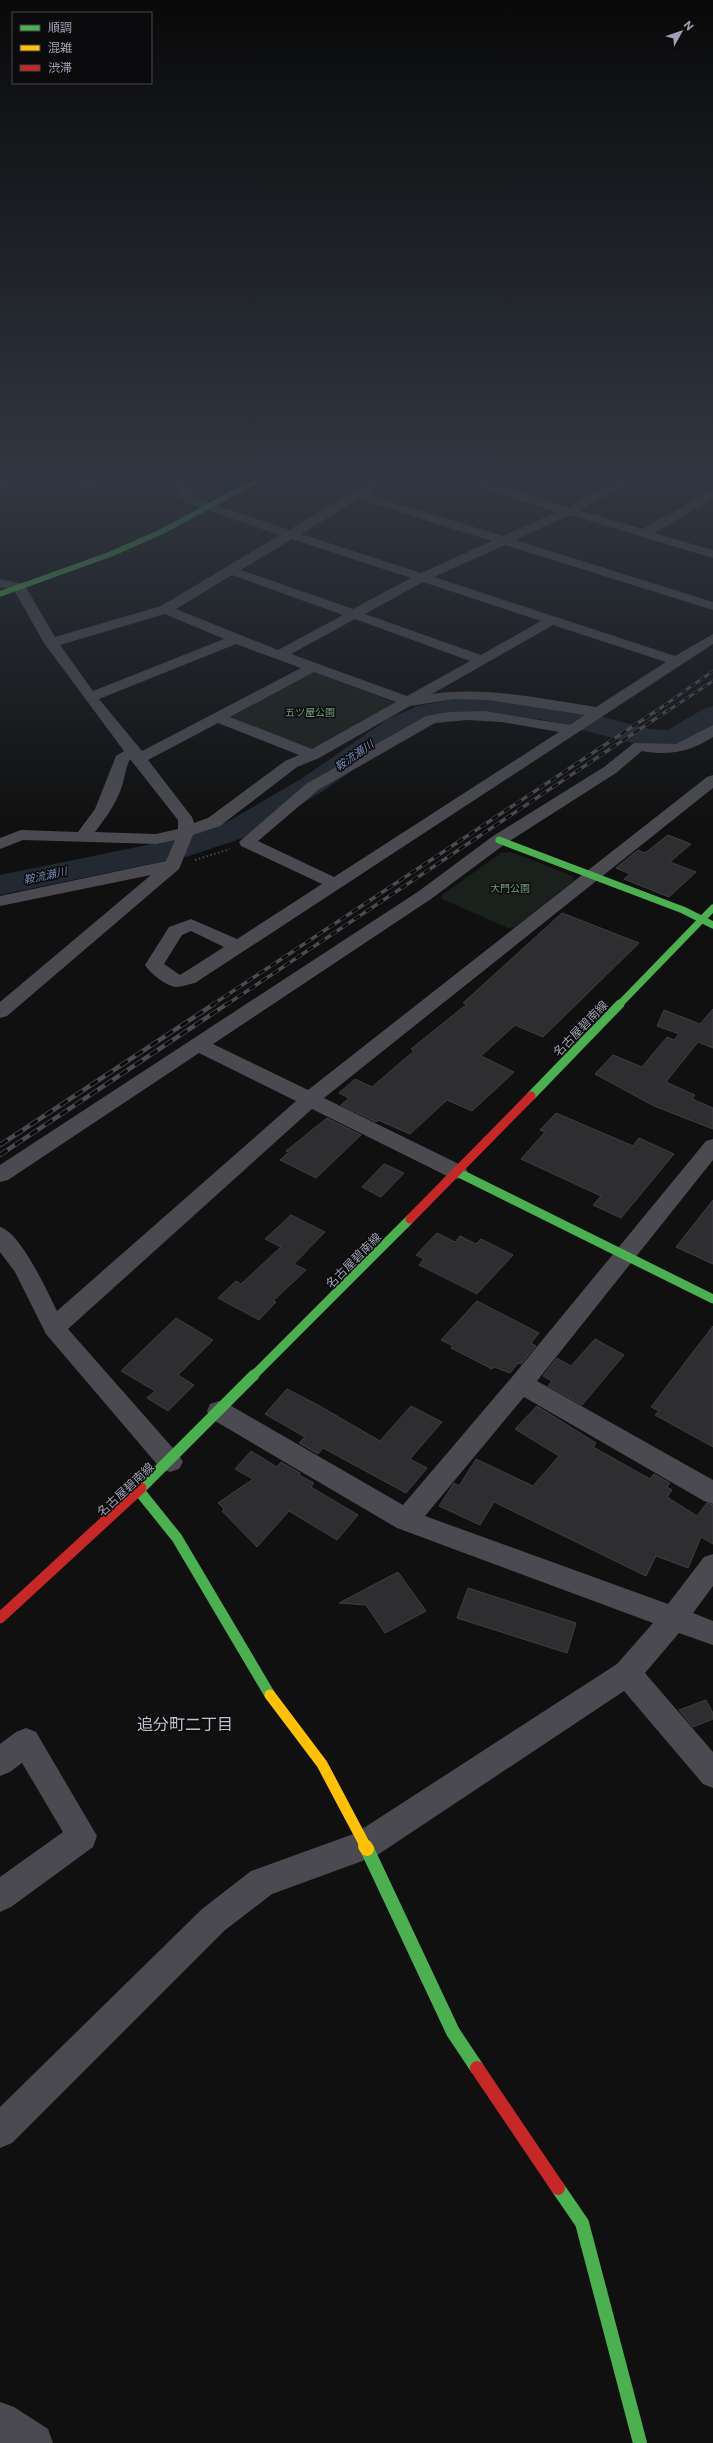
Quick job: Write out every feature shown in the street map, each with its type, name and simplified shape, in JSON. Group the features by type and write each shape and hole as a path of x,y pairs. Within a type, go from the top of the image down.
{"street":[{"path":"0,1012 174,863 185,832 186,820 137,755 90,697 51,643 24,595"},
{"path":"51,643 166,609 189,595"},
{"path":"301,595 482,660"},
{"path":"281,654 390,595"},
{"path":"475,595 676,661"},
{"path":"677,595 713,606"},
{"path":"166,609 236,639 315,666 409,702 455,695 489,696 597,712"},
{"path":"0,844 21,835 156,838 185,832 214,822 291,764 313,755 551,621"},
{"path":"238,947 574,729 597,712 713,638"},
{"path":"90,697 236,639"},
{"path":"83,836 106,803 113,789 118,767 124,756 137,755 219,718 315,666"},
{"path":"336,884 248,842 312,786 431,719 456,715 488,715 574,729"},
{"path":"219,718 313,755"},
{"path":"0,1175 425,895 499,840 610,770 639,746 658,750 685,748 713,730"},
{"path":"54,1328 310,1099 713,780"},
{"path":"499,840 713,925"},
{"path":"0,901 174,863"},
{"name":"名古屋碧南線","path":"0,1618 140,1492 457,1172 713,908"},
{"path":"199,1045 713,1299"},
{"path":"406,1520 521,1384 624,1254 713,1146"},
{"path":"0,1235 24,1268 54,1328 170,1462"},
{"path":"521,1384 713,1492"},
{"path":"219,1411 406,1520 713,1633"},
{"path":"140,1492 177,1538 277,1706 322,1764 365,1845 453,2032 582,2223 640,2443"},
{"path":"1,2126 219,1915 262,1882 365,1845 628,1673 674,1618 713,1565"},
{"path":"628,1673 713,1774"},
{"path":"0,1762 26,1742 82,1836 0,1896"},
{"path":"0,2420 34,2443"}],"path":[{"path":"174,863 218,854 248,842"}],"green space":[{"name":"五ツ屋公園","path":"314,672 396,703 316,748 308,749 232,718 234,715"},
{"name":"大門公園","path":"511,852 573,876 574,881 515,927 508,928 442,899 442,895 501,853"}],"building":[{"path":"668,835 691,844 670,862 696,872 669,897 624,879 630,874 616,868 638,850 645,853"},
{"path":"562,913 639,943 543,1037 515,1025 481,1056 514,1072 472,1111 447,1100 410,1134 378,1120 376,1122 341,1105 349,1098 339,1093 355,1079 372,1087 414,1051 411,1049 467,1004 463,1003"},
{"path":"713,1009 713,1048 698,1042 666,1082 695,1095 692,1099 713,1108 713,1129 654,1106 595,1074 613,1055 642,1067 667,1037 674,1040 679,1034 657,1026 664,1010 700,1024"},
{"path":"556,1113 633,1146 639,1138 674,1154 621,1218 593,1205 601,1196 521,1159 545,1132 540,1130"},
{"path":"327,1118 361,1135 316,1178 280,1160 289,1152 286,1151"},
{"path":"384,1164 404,1173 381,1197 362,1187"},
{"path":"713,1200 713,1264 676,1247"},
{"path":"291,1215 325,1232 294,1264 306,1270 273,1301 276,1302 259,1320 218,1298 236,1281 241,1284 281,1247 265,1239"},
{"path":"437,1233 455,1242 460,1236 476,1244 481,1239 513,1255 477,1294 419,1265 424,1259 416,1255"},
{"path":"477,1301 539,1333 531,1343 536,1346 521,1364 518,1363 510,1373 494,1367 492,1369 451,1348 453,1346 441,1340"},
{"path":"176,1318 213,1340 178,1375 194,1385 168,1411 147,1398 155,1391 121,1371"},
{"path":"713,1326 713,1447 655,1415 659,1411 651,1407"},
{"path":"595,1339 624,1355 582,1405 548,1386 552,1381 543,1376 557,1358 571,1366"},
{"path":"287,1389 380,1441 411,1406 442,1422 410,1459 427,1468 406,1493 323,1448 318,1454 299,1443 305,1437 265,1414"},
{"path":"537,1406 596,1443 593,1447 650,1479 654,1474 670,1483 667,1487 672,1490 667,1497 697,1516 707,1503 713,1505 713,1544 701,1537 688,1568 656,1556 646,1576 494,1502 480,1525 439,1506 454,1483 459,1486 476,1459 533,1486 559,1456 515,1429"},
{"path":"251,1451 277,1467 281,1462 300,1473 299,1475 314,1483 311,1487 358,1515 337,1540 289,1511 257,1547 222,1511 224,1509 218,1503 253,1479 235,1469"},
{"path":"398,1572 426,1611 385,1633 366,1605 339,1603"},
{"path":"468,1588 576,1623 567,1653 457,1618"},
{"path":"706,1700 713,1713 713,1719 693,1727 679,1710"}],"waterway":[{"name":"鞍流瀬川","path":"0,885 189,846 238,829 312,785 398,725 428,712 470,705 541,710 648,738 674,739 713,715"}],"railway":[{"path":"655,712 713,671"},
{"path":"666,712 713,681"},
{"path":"212,1005 656,711"},
{"path":"226,1005 667,711"},
{"path":"0,1145 214,1004"},
{"path":"0,1155 227,1004"}],"traffic: fast":[{"path":"499,840 683,910 713,925"},
{"path":"531,1096 713,908"},
{"path":"457,1172 713,1299"},
{"path":"141,1488 410,1219"},
{"path":"140,1492 177,1538 270,1695"},
{"path":"367,1849 453,2032 477,2068"},
{"path":"558,2188 582,2223 640,2443"}],"traffic: slow":[{"path":"270,1695 322,1764 367,1849"}],"traffic: jam":[{"path":"410,1219 531,1096"},
{"path":"0,1618 141,1488"},
{"path":"477,2068 558,2188"}],"district":[{"name":"追分町二丁目","path":"185,1723"}]}
